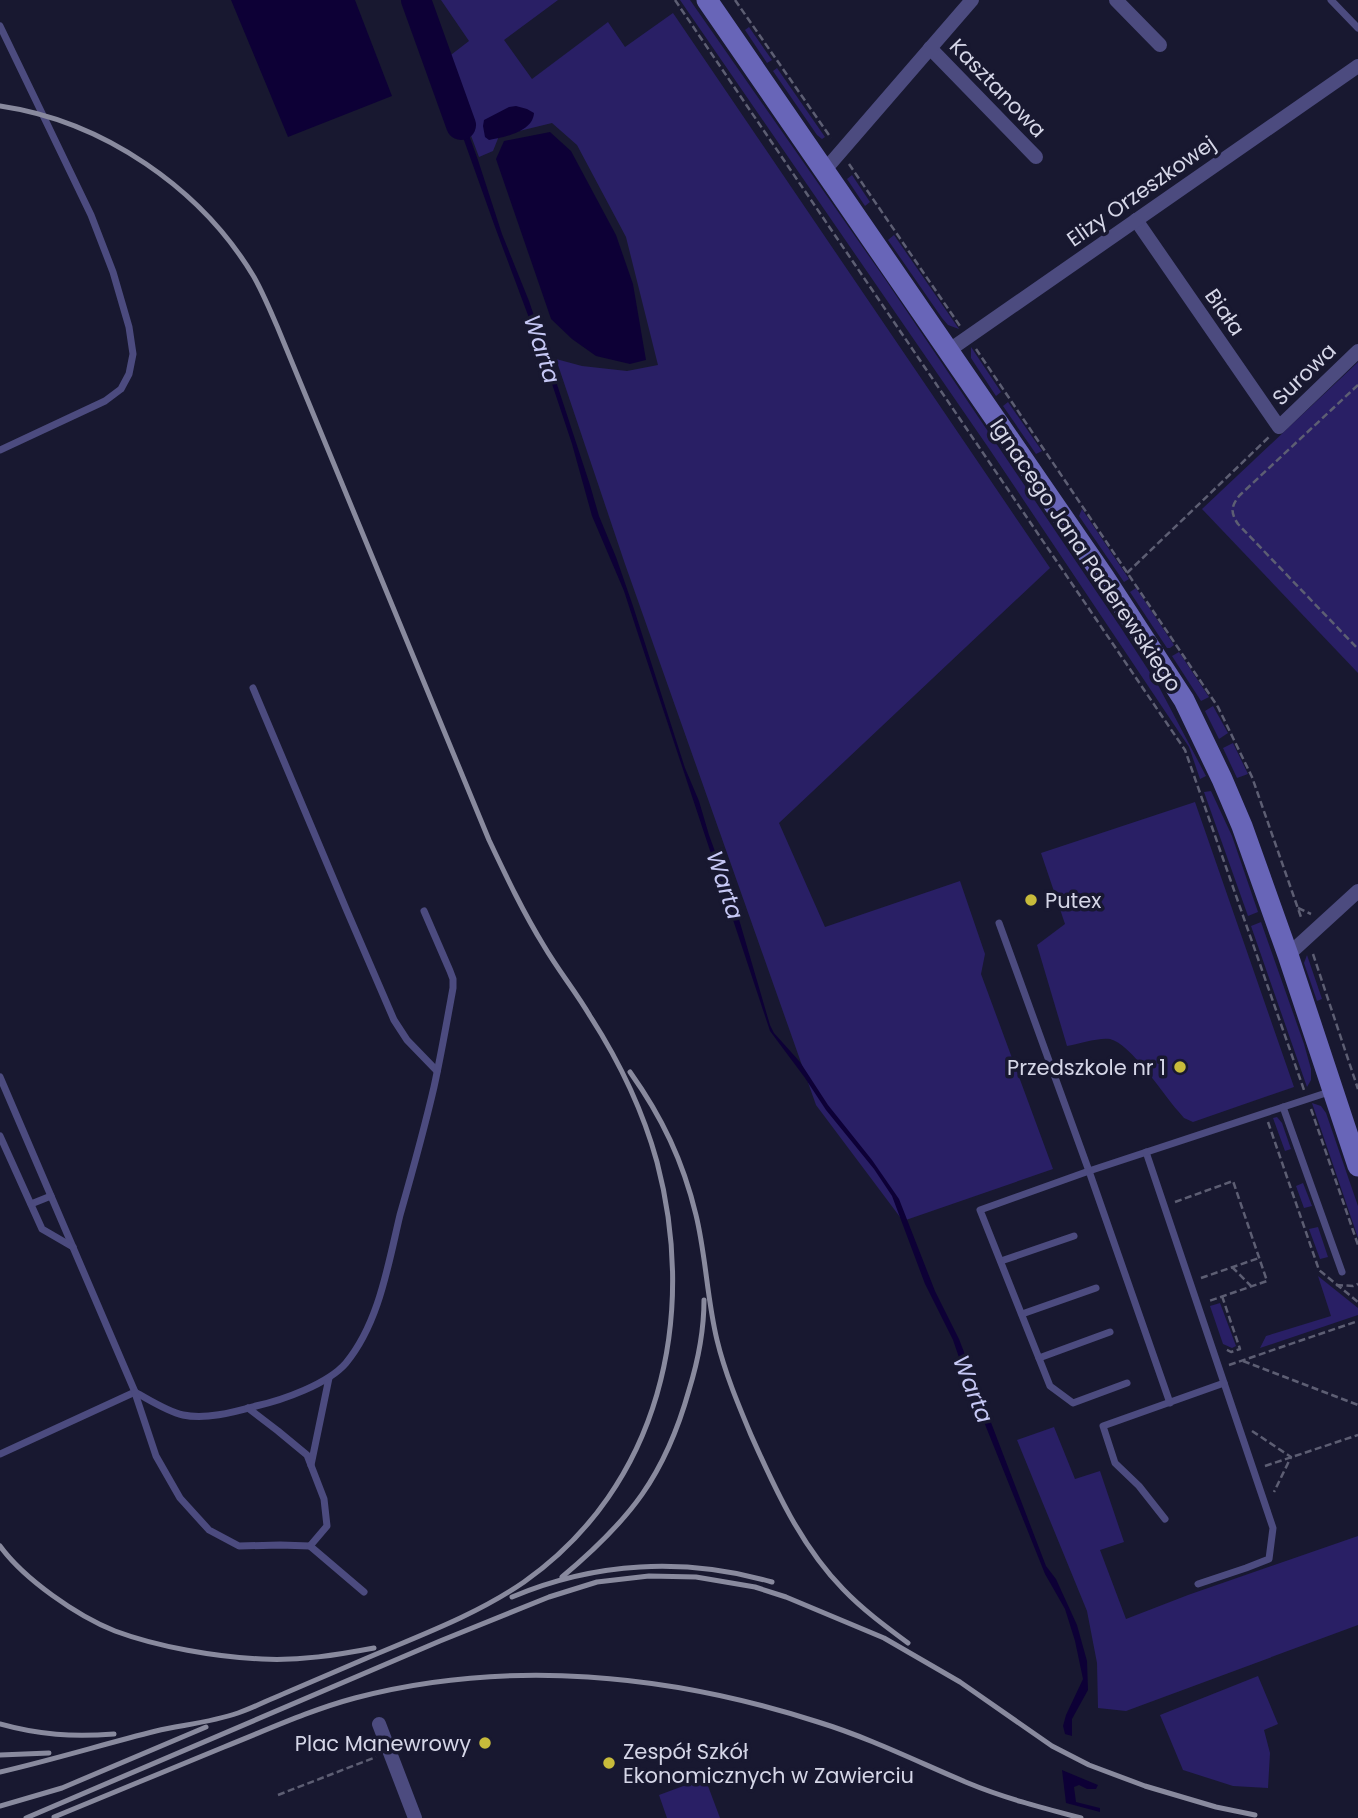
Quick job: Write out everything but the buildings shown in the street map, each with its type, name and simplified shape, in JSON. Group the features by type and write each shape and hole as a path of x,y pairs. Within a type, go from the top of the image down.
{"main road":[{"name":"Ignacego Jana Paderewskiego","path":"707,0 1104,577 1184,700 1242,827 1358,1166"}],"street":[{"path":"824,171 972,0"},
{"path":"1116,0 1160,45"},
{"name":"Kasztanowa","path":"930,48 1036,157"},
{"name":"Elizy Orzeszkowej","path":"948,351 1358,65"},
{"name":"Biała","path":"1136,220 1279,427"},
{"name":"Surowa","path":"1279,427 1358,351"},
{"path":"1288,955 1358,891"},
{"path":"379,1724 415,1818"}],"lane":[{"path":"1331,0 1358,28"},
{"path":"0,26 91,215 113,272 129,327 133,354 129,374 121,389 105,401 0,450"},
{"path":"253,688 394,1020 407,1040 437,1071"},
{"path":"135,1392 167,1410 184,1415 228,1413 265,1404 321,1383 345,1365 354,1353 372,1315 383,1282 437,1071 453,988 453,979 424,911"},
{"path":"999,923 1170,1403"},
{"path":"0,1077 135,1392 156,1456 180,1498 209,1530 239,1546 310,1546 365,1592"},
{"path":"1127,1383 1073,1403 1050,1385 980,1210 1332,1091"},
{"path":"1283,1107 1342,1272"},
{"path":"0,1136 42,1229 73,1248"},
{"path":"1146,1152 1273,1528 1269,1559 1198,1584"},
{"path":"31,1204 51,1196"},
{"path":"1001,1261 1074,1236"},
{"path":"1022,1314 1096,1287"},
{"path":"1039,1359 1110,1332"},
{"path":"311,1466 329,1378"},
{"path":"1165,1519 1139,1486 1115,1463 1103,1426 1224,1383"},
{"path":"0,1454 135,1392"},
{"path":"248,1408 307,1455 324,1499 327,1527 310,1546"}],"path":[{"path":"675,0 1185,750 1358,1245"},
{"path":"736,0 960,326"},
{"path":"975,348 1218,708 1252,777 1304,926"},
{"path":"1358,385 1240,495 1231,508 1238,524 1358,649"},
{"path":"1127,573 1279,427"},
{"path":"1312,950 1358,1089"},
{"path":"1267,1120 1319,1270 1358,1302"},
{"path":"1171,1203 1233,1181 1267,1280 1205,1302"},
{"path":"1197,1279 1259,1258"},
{"path":"1232,1267 1251,1286"},
{"path":"1336,1284 1358,1284"},
{"path":"1220,1347 1231,1352 1240,1349 1222,1297"},
{"path":"1220,1368 1358,1321"},
{"path":"1241,1360 1358,1405"},
{"path":"1238,1422 1291,1457"},
{"path":"1254,1469 1358,1435"},
{"path":"1267,1506 1291,1457"},
{"path":"278,1795 376,1756"}],"shaded area":[{"path":"441,0 558,0 504,40 532,79 608,22 625,47 673,13 1050,568 779,823 825,927 960,881 985,954 981,974 1053,1169 903,1221 816,1105 625,564 556,359 582,366 627,371 658,365 626,237 577,145 552,123 499,136 493,151 479,157 443,61 469,41"},
{"path":"680,0 690,0 885,279 1158,685 1206,776 1200,779 1189,747 990,450"},
{"path":"749,27 772,60 767,63 745,30"},
{"path":"777,68 825,137 822,139 773,71"},
{"path":"852,175 870,202 865,206 847,179"},
{"path":"894,235 959,329 948,325 942,318 888,240"},
{"path":"971,347 1001,392 996,396 971,358"},
{"path":"1358,362 1358,673 1202,509"},
{"path":"1008,402 1042,451 1036,454 1003,406"},
{"path":"1082,509 1129,579 1124,582 1079,516"},
{"path":"1136,588 1174,645 1170,648 1167,648 1130,592"},
{"path":"1179,652 1209,697 1201,701 1172,656"},
{"path":"1213,706 1228,733 1219,739 1205,711"},
{"path":"1233,743 1248,774 1237,778 1223,748"},
{"path":"1211,791 1232,836 1258,912 1248,916 1204,792"},
{"path":"1195,802 1294,1087 1193,1122 1184,1118 1137,1059 1118,1043 1106,1039 1067,1046 1037,945 1065,924 1041,853"},
{"path":"1261,922 1311,1069 1311,1080 1307,1087 1251,926"},
{"path":"1307,955 1322,999 1317,1001 1304,963"},
{"path":"1312,1103 1321,1106 1326,1113 1358,1206 1358,1238"},
{"path":"1277,1117 1282,1123 1291,1149 1285,1151 1273,1118"},
{"path":"1303,1183 1312,1206 1304,1208 1296,1186"},
{"path":"1318,1227 1328,1257 1320,1259 1309,1229"},
{"path":"1318,1276 1358,1308 1358,1315 1260,1348 1266,1336 1331,1316"},
{"path":"1220,1303 1236,1346 1232,1348 1223,1344 1210,1306"},
{"path":"1054,1427 1075,1479 1100,1471 1124,1542 1100,1550 1126,1619 1358,1536 1358,1625 1126,1711 1098,1708 1097,1663 1087,1611 1017,1440"},
{"path":"1258,1676 1278,1724 1264,1730 1270,1753 1268,1788 1233,1786 1183,1770 1160,1715"},
{"path":"705,1778 720,1818 667,1818 659,1795"}],"water":[{"path":"231,0 355,0 392,96 288,137"},
{"path":"414,0 418,0 445,76 442,77"},
{"path":"451,85 502,234 529,301 599,516 616,557 685,768 736,909 770,1025 899,1199 935,1291 959,1339 1046,1566 1056,1579 1077,1625 1087,1661 1088,1690 1072,1719 1072,1736 1065,1734 1063,1726 1083,1679 1065,1609 1045,1574 953,1340 925,1284 892,1196 770,1031 624,591 592,516 572,444 538,342 445,87"},
{"path":"516,106 534,113 529,125 510,135 489,140 485,137 484,120"},
{"path":"550,132 571,151 616,235 633,284 646,360 630,364 596,356 572,339 551,319 496,159 504,141"},
{"path":"1062,1770 1098,1785 1096,1789 1079,1785 1074,1787 1076,1802 1100,1808 1100,1812 1066,1803"}],"waterway":[{"name":"Warta","path":"416,0 461,125"}],"railway":[{"path":"0,106 38,114 76,127 112,143 146,164 206,215 232,245 254,277 277,326 489,840 529,920 601,1033 637,1105 657,1162 669,1221 673,1280 669,1338 657,1394 637,1448 608,1498 570,1543 524,1582 487,1605 448,1624 244,1711 0,1772"},
{"path":"630,1072 662,1123 685,1176 699,1230 720,1352 751,1435 770,1476 802,1536 828,1572 858,1603 908,1643"},
{"path":"562,1577 626,1515 656,1472 669,1447 698,1357 704,1300"},
{"path":"0,1546 23,1571 68,1606 115,1631 150,1642 226,1656 262,1659 318,1657 374,1648"},
{"path":"512,1597 575,1576 640,1567 706,1569 772,1582"},
{"path":"26,1818 549,1597 597,1582 649,1576 696,1577 755,1587 786,1597 884,1638 960,1682 1052,1746 1089,1765 1145,1786 1216,1807 1255,1815"},
{"path":"54,1817 338,1703 413,1686 471,1678 529,1675 646,1683 704,1692 762,1706 856,1735 995,1793 1081,1818"},
{"path":"0,1724 56,1734 114,1734"},
{"path":"0,1806 62,1788 206,1727"},
{"path":"0,1755 49,1753"}],"place":[{"name":"Putex","path":"1031,900"},
{"name":"Przedszkole nr 1","path":"1180,1067"},
{"name":"Plac Manewrowy","path":"485,1743"},
{"name":"Zespół Szkół Ekonomicznych w Zawierciu","path":"609,1763"}]}
